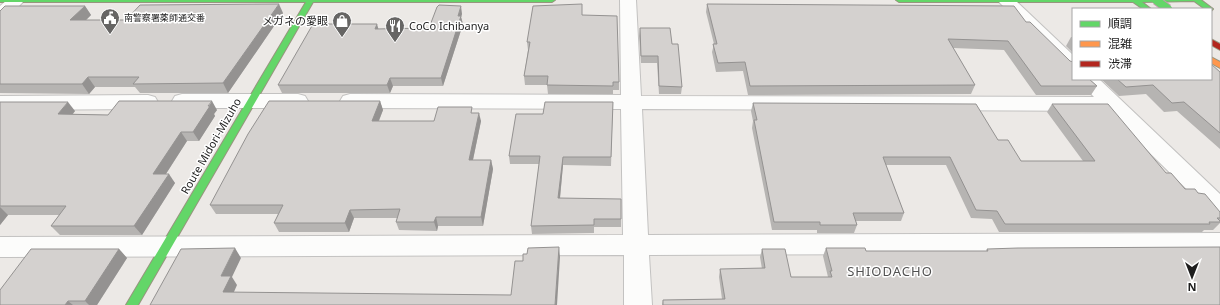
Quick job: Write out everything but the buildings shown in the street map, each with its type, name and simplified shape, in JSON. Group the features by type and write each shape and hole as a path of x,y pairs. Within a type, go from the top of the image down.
{"main road":[{"path":"0,0 552,0"},
{"name":"Route Midori-Mizuho","path":"132,305 311,0"},
{"path":"899,0 1192,0"},
{"path":"1135,0 1146,8"},
{"path":"1156,0 1167,8"},
{"path":"1196,0 1210,8"},
{"path":"1209,0 1214,10"},
{"path":"1212,42 1220,48"},
{"path":"1212,60 1220,66"}],"street":[{"path":"0,15 17,0"},
{"path":"628,0 638,305"},
{"path":"1005,0 1072,64"},
{"path":"1088,80 1220,208"},
{"path":"0,103 323,101 1113,104"},
{"path":"0,247 1220,244"}],"traffic: fast":[{"path":"0,0 552,0"},
{"path":"132,305 311,0"},
{"path":"899,0 1192,0"},
{"path":"1135,0 1146,8"},
{"path":"1156,0 1167,8"},
{"path":"1197,0 1208,8"}],"traffic: slow":[{"path":"1212,60 1220,66"}],"traffic: jam":[{"path":"1212,42 1220,48"}],"place":[{"name":"南警察署薬師通交番","path":"110,35"},
{"name":"メガネの愛眼","path":"342,38"},
{"name":"CoCo Ichibanya","path":"395,43"}],"district":[{"name":"SHIODACHO","path":"890,271"}]}
